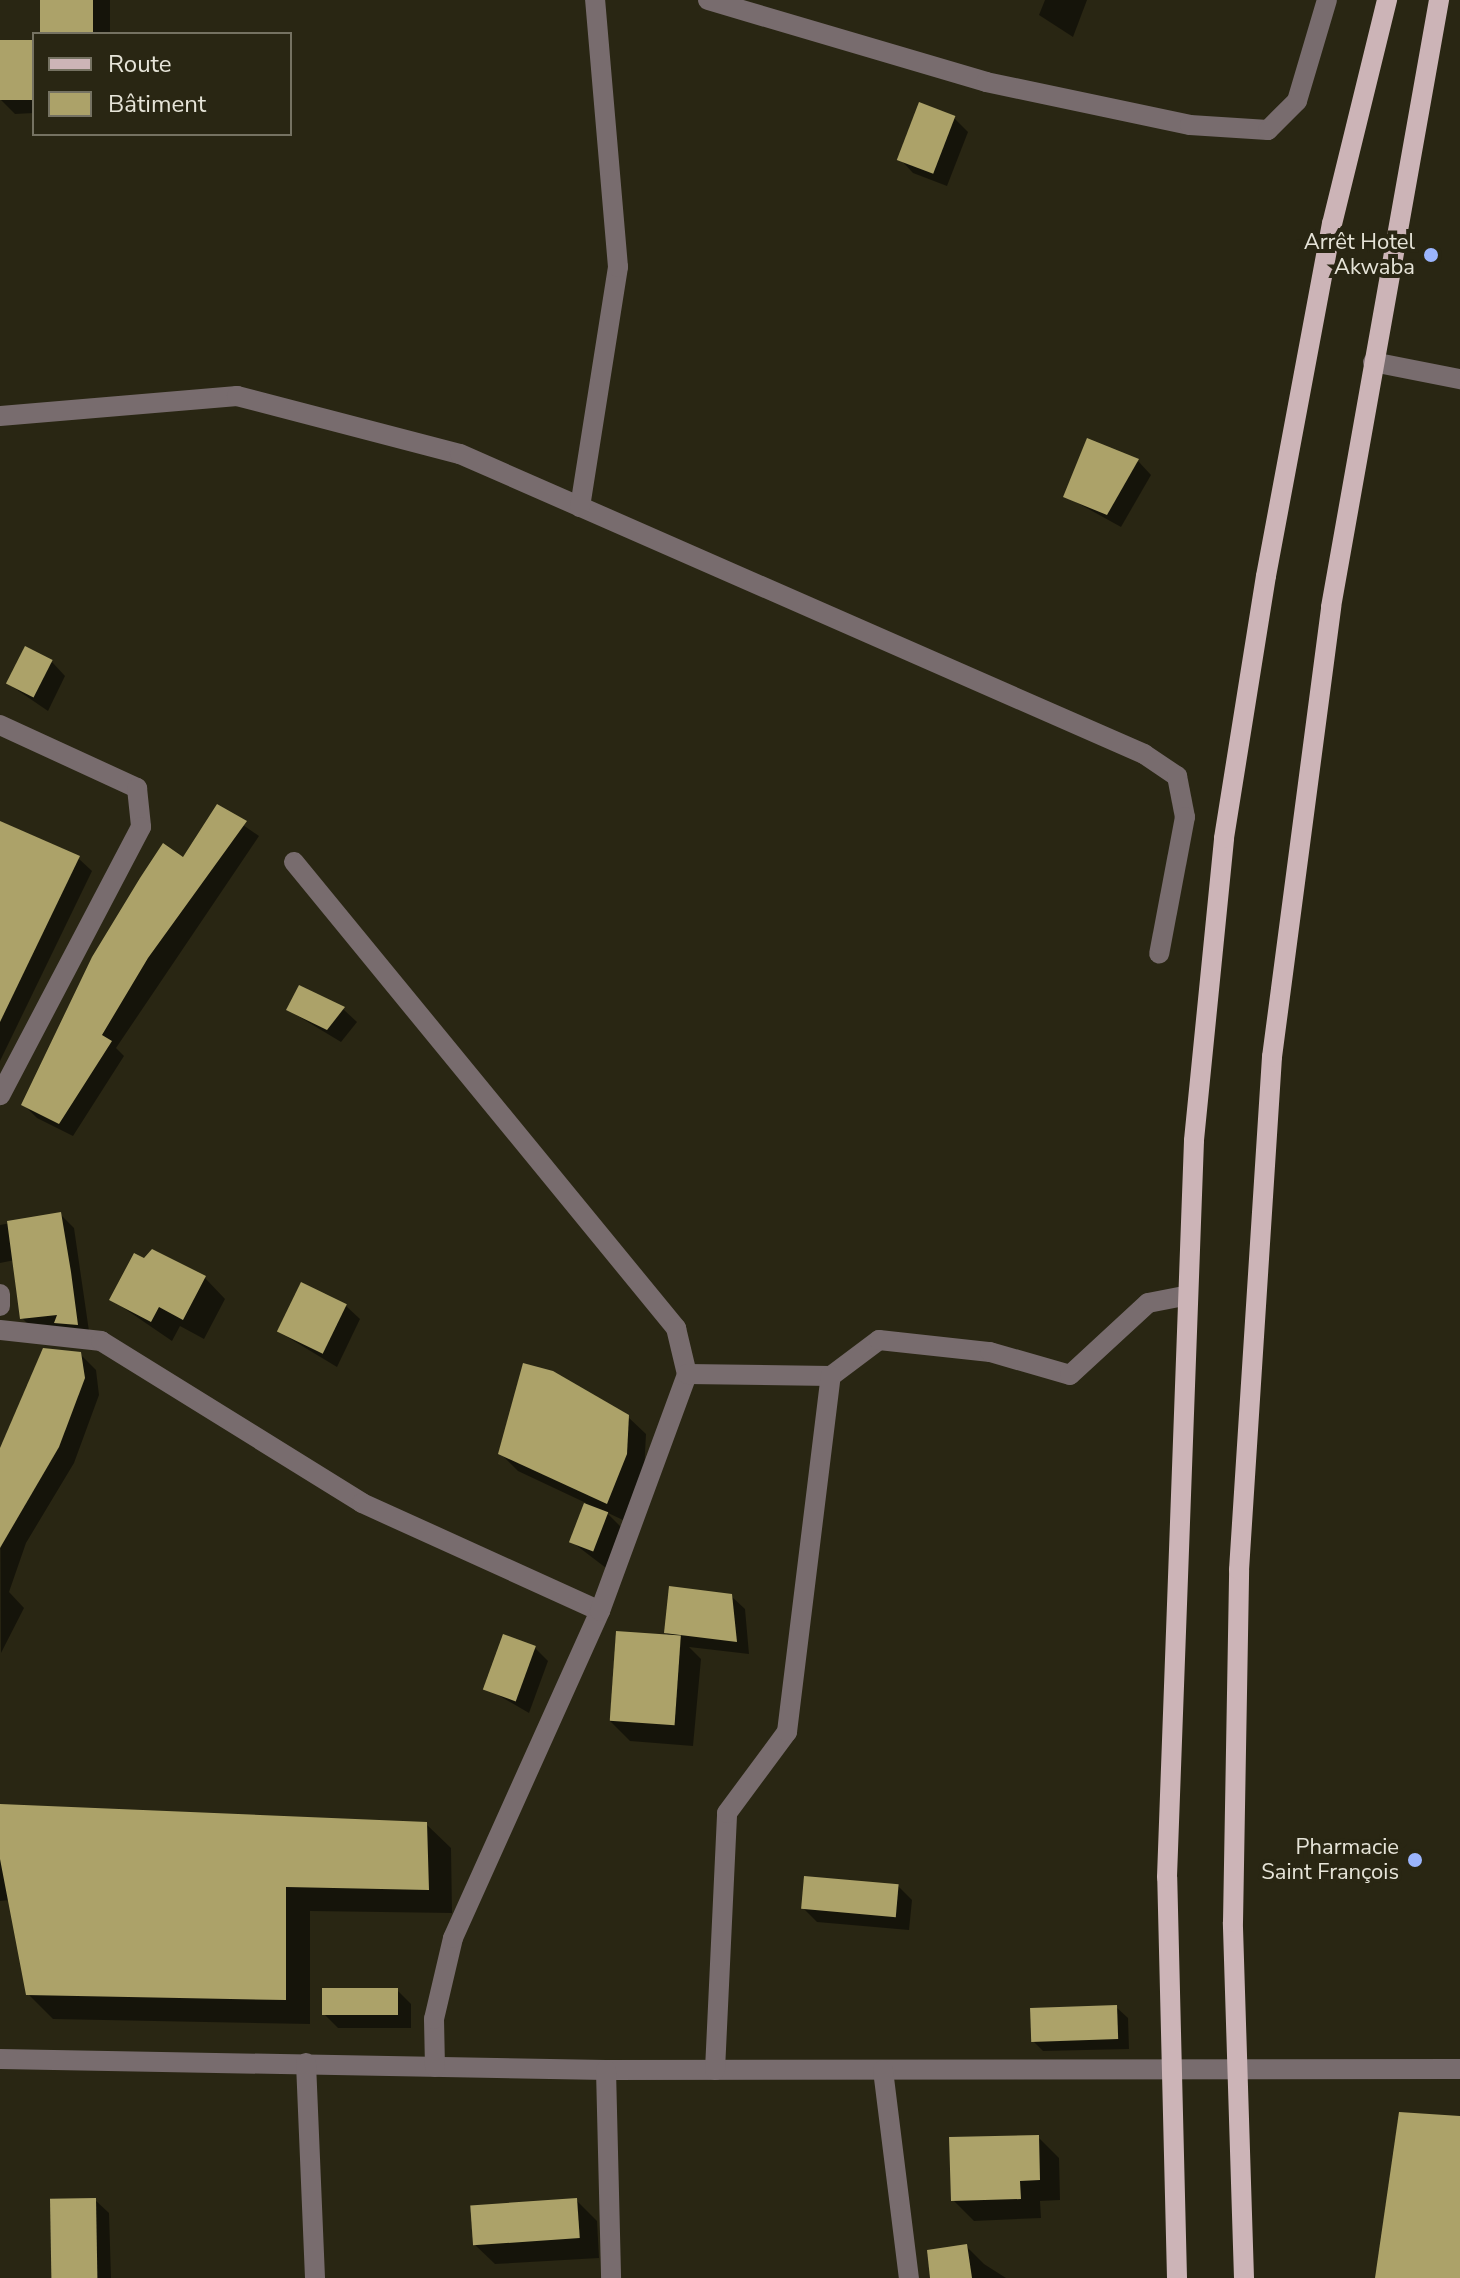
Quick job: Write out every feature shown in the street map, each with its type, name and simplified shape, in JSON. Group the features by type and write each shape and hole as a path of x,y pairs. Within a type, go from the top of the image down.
{"main road":[{"path":"1177,2278 1167,1877 1185,1296 1224,838 1332,224 1387,0"},
{"path":"1244,2278 1235,2071 1239,1570 1272,1057 1298,830 1373,362 1439,0"}],"street":[{"path":"580,507 618,267 595,0"},
{"path":"708,0 986,82 1190,125 1268,130 1297,101 1327,0"},
{"path":"1373,362 1460,379"},
{"path":"0,416 237,396 460,454 805,599 1177,776 1185,817 1159,954"},
{"path":"0,725 137,788 141,827 0,1095"},
{"path":"294,862 676,1328 687,1374 600,1611 453,1938 434,2019 435,2067"},
{"path":"0,1294 0,1306"},
{"path":"687,1374 831,1376 879,1340 990,1352 1070,1375 1148,1303 1185,1296"},
{"path":"0,1330 101,1341 362,1503 600,1611"},
{"path":"715,2070 727,1813 787,1732 831,1376"},
{"path":"0,2059 606,2070 1460,2069"},
{"path":"306,2063 315,2278"},
{"path":"606,2070 611,2278"},
{"path":"883,2070 909,2278"}],"building":[{"path":"40,0 93,0 93,32 40,32"},
{"path":"0,40 32,40 32,100 0,100"},
{"path":"919,102 955,116 933,174 897,160"},
{"path":"1087,438 1139,459 1107,515 1063,497"},
{"path":"25,646 53,660 34,697 6,683"},
{"path":"217,804 247,821 148,958 102,1035 112,1041 59,1124 21,1105 92,957 140,878 163,843 183,857"},
{"path":"0,821 80,856 0,1022"},
{"path":"299,985 345,1007 327,1030 286,1010"},
{"path":"61,1212 78,1325 54,1323 57,1315 20,1319 7,1221"},
{"path":"152,1249 206,1276 183,1320 159,1307 151,1322 109,1300 134,1253 144,1258"},
{"path":"301,1282 347,1304 323,1354 277,1331"},
{"path":"43,1348 81,1352 85,1378 59,1447 0,1548 0,1448"},
{"path":"523,1363 553,1371 629,1415 627,1454 607,1504 498,1454"},
{"path":"584,1503 608,1512 593,1552 569,1542"},
{"path":"669,1586 732,1594 737,1642 664,1633"},
{"path":"616,1631 681,1636 675,1725 610,1721"},
{"path":"503,1634 536,1646 516,1701 483,1689"},
{"path":"0,1804 427,1822 429,1890 286,1887 286,2000 26,1995 0,1859"},
{"path":"804,1876 899,1884 896,1917 801,1909"},
{"path":"322,1988 398,1988 398,2015 322,2015"},
{"path":"1117,2005 1118,2039 1031,2042 1030,2008"},
{"path":"1399,2112 1460,2116 1460,2278 1375,2278"},
{"path":"1039,2135 1040,2180 1020,2181 1021,2199 951,2201 949,2137"},
{"path":"96,2198 97,2278 51,2278 50,2199"},
{"path":"577,2198 580,2238 473,2245 470,2205"},
{"path":"967,2244 972,2278 930,2278 927,2250"}],"place":[{"name":"Arrêt Hotel Akwaba","path":"1431,255"},
{"name":"Pharmacie Saint François","path":"1415,1860"}]}
